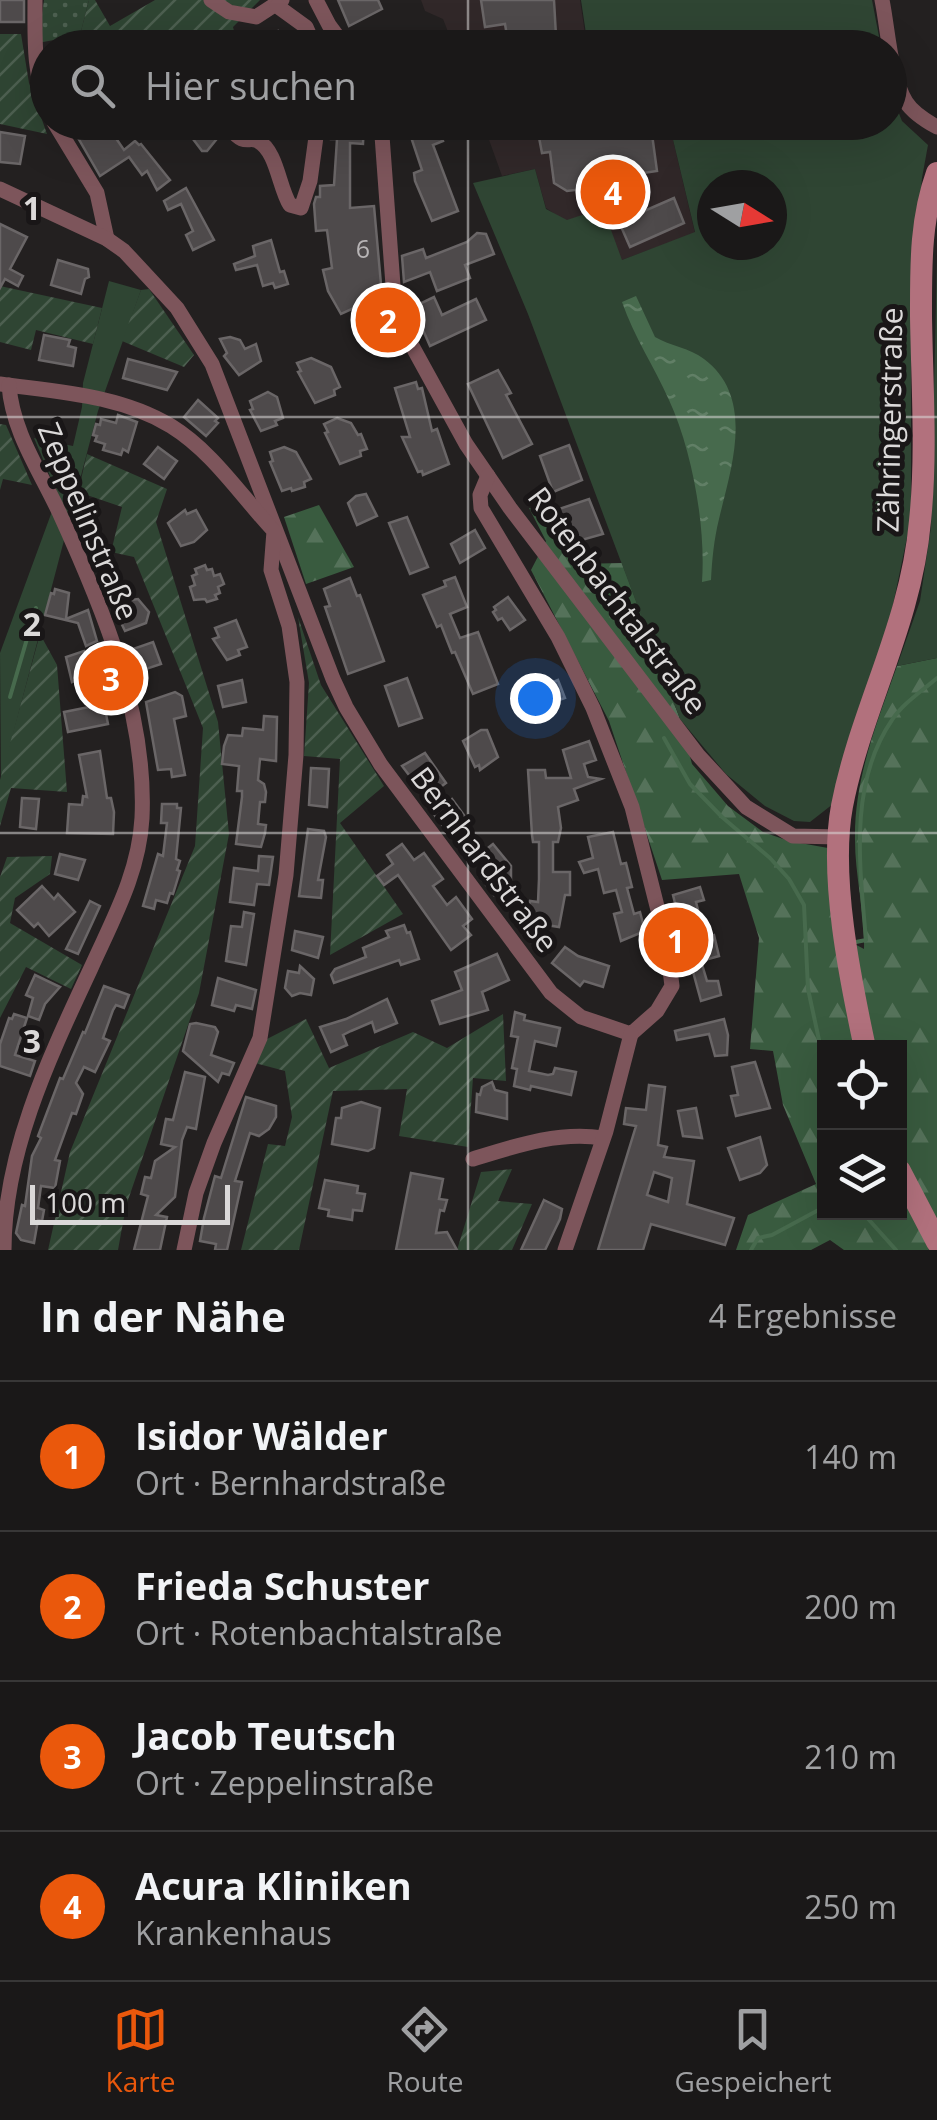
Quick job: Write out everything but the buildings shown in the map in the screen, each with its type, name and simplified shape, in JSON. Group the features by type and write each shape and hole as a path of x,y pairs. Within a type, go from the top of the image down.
{"main road":[{"name":"Zähringerstraße","path":"839,837 846,786 896,642 918,547 922,492 923,236 937,173"},
{"path":"839,837 845,930 864,1040"},
{"path":"907,1184 937,1242"}],"street":[{"path":"35,0 36,30"},
{"path":"211,0 242,16 256,17 280,3 307,30"},
{"path":"316,0 332,30"},
{"path":"882,0 887,30"},
{"path":"907,103 937,127"},
{"path":"63,140 96,194 107,240"},
{"path":"252,140 265,148 290,205 301,208 310,181 316,140"},
{"name":"Rotenbachtalstraße","path":"382,140 394,299 405,333 466,444 698,755 746,807 793,836 839,837"},
{"name":"Bernhardstraße","path":"0,189 107,240 124,252 177,308 212,364 346,707 381,765 550,994 581,1017 631,1034"},
{"path":"4,385 116,402 172,426 224,472 274,530 271,570 290,626 297,682 296,755 286,875 260,1038 202,1176 184,1250"},
{"name":"Zeppelinstraße","path":"4,385 18,428 103,616 120,668 139,758 142,814 139,854 127,891 52,1054 22,1135 4,1250"},
{"path":"488,476 480,495 481,508 558,637 593,708 632,808 667,946 672,986 657,1011 631,1034 579,1218 565,1250"},
{"path":"473,1159 533,1140 603,1138"}],"shaded area":[{"path":"44,0 89,0 81,30 40,30"},
{"path":"89,0 95,0 110,26 155,0 260,0 234,30 81,30"},
{"path":"421,0 580,0 584,30 447,30 443,19 425,11"},
{"path":"581,0 872,0 878,30 585,30"},
{"path":"0,34 21,34 30,86 30,130 0,124"},
{"path":"907,126 928,145 911,291 911,518 889,624 833,804 810,822 794,821 765,806 726,774 680,719 528,314 473,183 535,169 546,209 567,220 603,208 622,260 695,232 673,140 907,140"},
{"path":"489,140 673,140 695,233 622,260 546,208 535,169 502,176"},
{"path":"937,256 937,658 897,666 920,601 931,527"},
{"path":"109,281 141,290 98,411 1,780 0,653 58,495 34,438 73,446 83,383"},
{"path":"0,286 102,308 93,344 36,330 31,350 0,342"},
{"path":"149,289 194,355 184,367 122,341 141,290"},
{"path":"0,424 6,425 32,485 3,479 0,490"},
{"path":"87,454 167,489 156,522 218,722 229,834 199,993 126,1206 118,1250 48,1250 70,1152 195,846 203,728 134,557 111,552 122,507 78,492"},
{"path":"298,617 321,685 384,786 340,823 403,914 330,955 340,759 304,756 309,683"},
{"path":"40,634 57,665 67,792 11,788 0,826 0,780"},
{"path":"52,856 50,874 15,898 10,923 82,965 71,989 26,967 0,1018 0,877 7,857"},
{"path":"503,1014 506,1081 473,1078 468,1147 399,1136 407,1089 333,1091 299,1250 241,1250 268,1144 285,1146 292,1117 285,1071 255,1063 267,1039 306,1019 329,1068 413,1032 447,1048"},
{"path":"512,1169 498,1201 532,1204 512,1250 457,1250 481,1172"}],"green space":[{"path":"319,505 354,567 306,584 284,517"},
{"path":"529,508 548,510 577,564 622,563 680,719 692,764 728,806 763,832 828,848 839,936 864,949 855,840 863,773 897,666 937,658 937,1222 907,1195 907,1040 817,1040 817,1220 907,1220 907,1203 929,1250 844,1250 830,1240 811,1250 736,1250 748,1215 816,1184 783,1105 773,1051 750,1049 759,938 739,874 662,880 609,721 531,570 546,541"}],"water":[{"path":"636,296 655,337 704,359 730,393 736,434 711,580 702,582 699,513 691,465 677,420 622,302"}],"waterway":[{"path":"10,697 36,608"},
{"path":"856,942 866,940 860,827 869,771 896,714 937,678"},
{"path":"664,738 690,784 770,858 789,879 804,905 808,989 819,1040"},
{"path":"751,1250 758,1238 772,1235 817,1211"},
{"path":"869,1220 896,1250"}],"place":[{"name":"Acura Kliniken","path":"613,192"},
{"name":"Frieda Schuster","path":"388,320"},
{"name":"Jacob Teutsch","path":"111,678"},
{"name":"Isidor Wälder","path":"676,940"}]}
